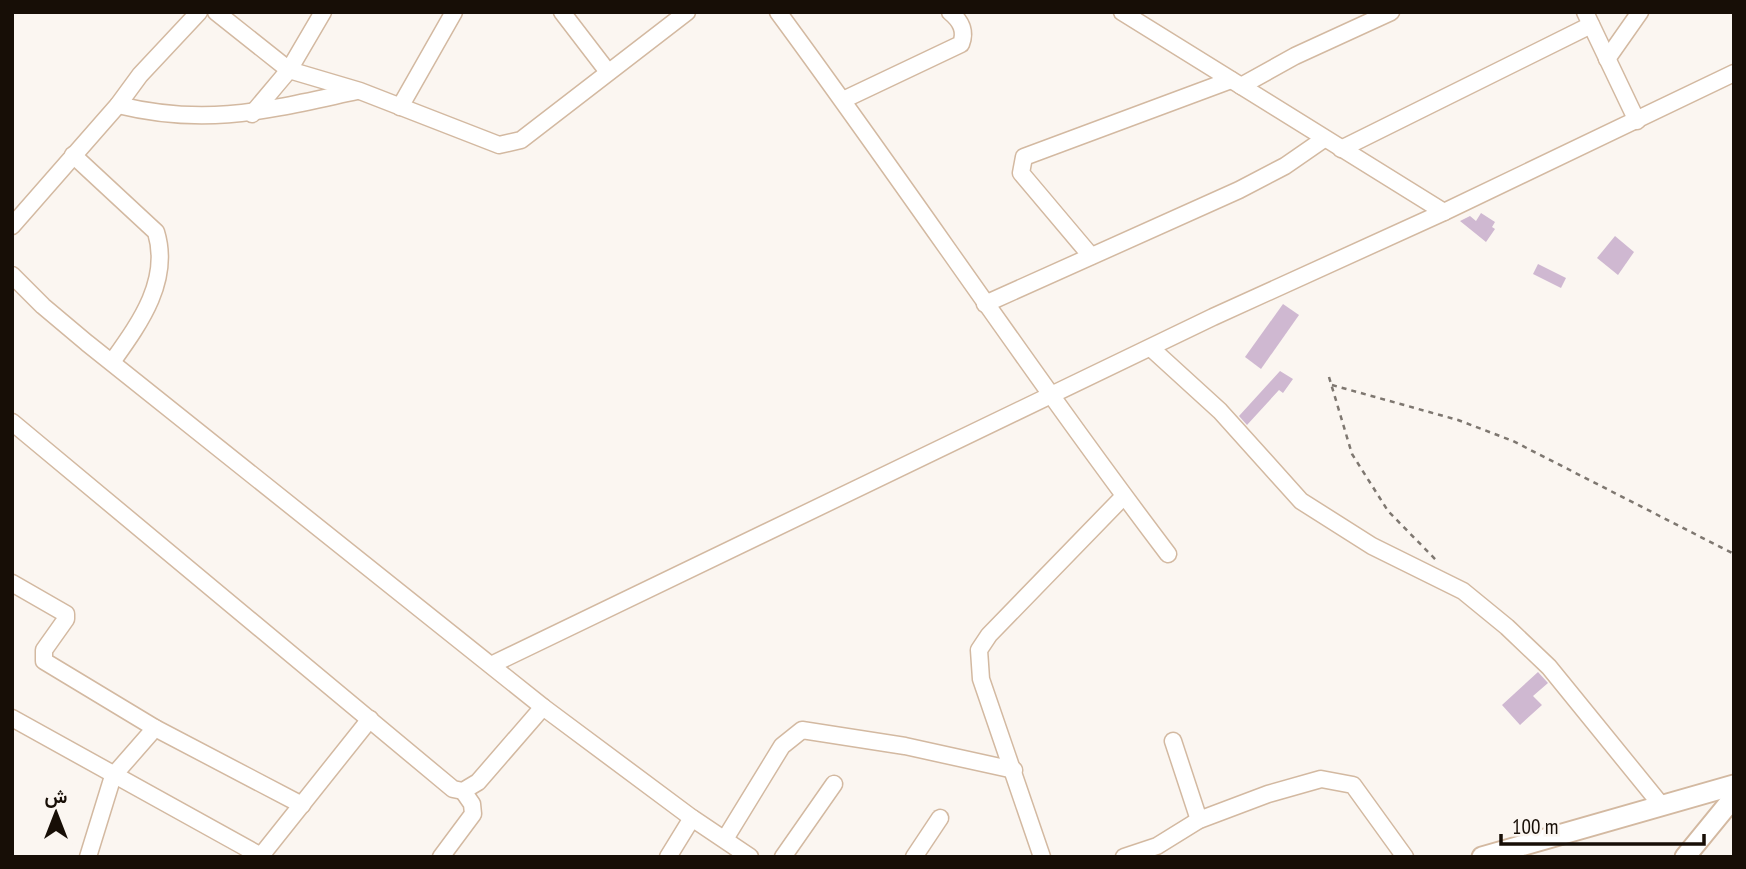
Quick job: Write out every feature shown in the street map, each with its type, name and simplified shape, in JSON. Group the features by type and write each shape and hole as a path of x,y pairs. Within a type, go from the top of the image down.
{"street":[{"path":"12,226 118,105 139,75 199,12"},
{"path":"216,12 289,70 359,91 488,142 511,145 687,12"},
{"path":"252,114 289,70 323,12"},
{"path":"400,107 454,12"},
{"path":"562,12 608,72"},
{"path":"778,12 843,100 1051,398 1168,554"},
{"path":"843,100 961,44 964,36 962,26 950,12"},
{"path":"1122,12 1444,212"},
{"path":"1091,256 1021,173 1024,157 1236,83 1391,12"},
{"path":"1607,59 1640,12"},
{"path":"1341,149 1588,19 1637,121"},
{"path":"491,665 1051,398 1322,265 1444,212 1734,73"},
{"path":"118,105 162,115 189,117 252,114 359,91"},
{"path":"985,304 1239,190 1285,166 1324,139"},
{"path":"73,155 156,232 161,246 162,259 147,309 112,362"},
{"path":"12,275 43,306 543,707 692,818 750,857"},
{"path":"1152,349 1220,411 1301,500 1372,546 1463,592 1500,621 1549,667 1662,806"},
{"path":"12,422 443,782 463,791 472,804 473,814 440,857"},
{"path":"1042,857 981,679 979,650 989,635 1124,496"},
{"path":"12,583 66,614 66,619 44,650 44,661 155,728 302,805"},
{"path":"463,791 478,782 543,707"},
{"path":"12,718 261,857 370,719"},
{"path":"88,857 113,776 155,728"},
{"path":"725,839 782,746 802,730 905,747 1014,770"},
{"path":"1173,741 1199,820"},
{"path":"1124,857 1157,846 1199,820 1281,790 1321,779 1338,779 1353,785 1405,857"},
{"path":"783,857 834,784"},
{"path":"1482,857 1734,785"},
{"path":"1685,857 1734,797"},
{"path":"668,857 692,818"},
{"path":"914,857 940,818"}],"path":[{"path":"1329,377 1352,454 1388,511 1441,565"},
{"path":"1332,386 1458,420 1513,441 1734,554"}],"building":[{"path":"1481,213 1495,222 1492,227 1495,229 1486,242 1460,221 1470,216 1476,221"},
{"path":"1615,236 1634,252 1618,275 1597,258"},
{"path":"1538,264 1566,278 1561,288 1533,274"},
{"path":"1283,304 1299,315 1261,369 1245,357"},
{"path":"1280,371 1293,379 1283,393 1279,390 1247,425 1239,416"},
{"path":"1538,672 1548,683 1533,696 1542,705 1520,725 1502,705"}]}
